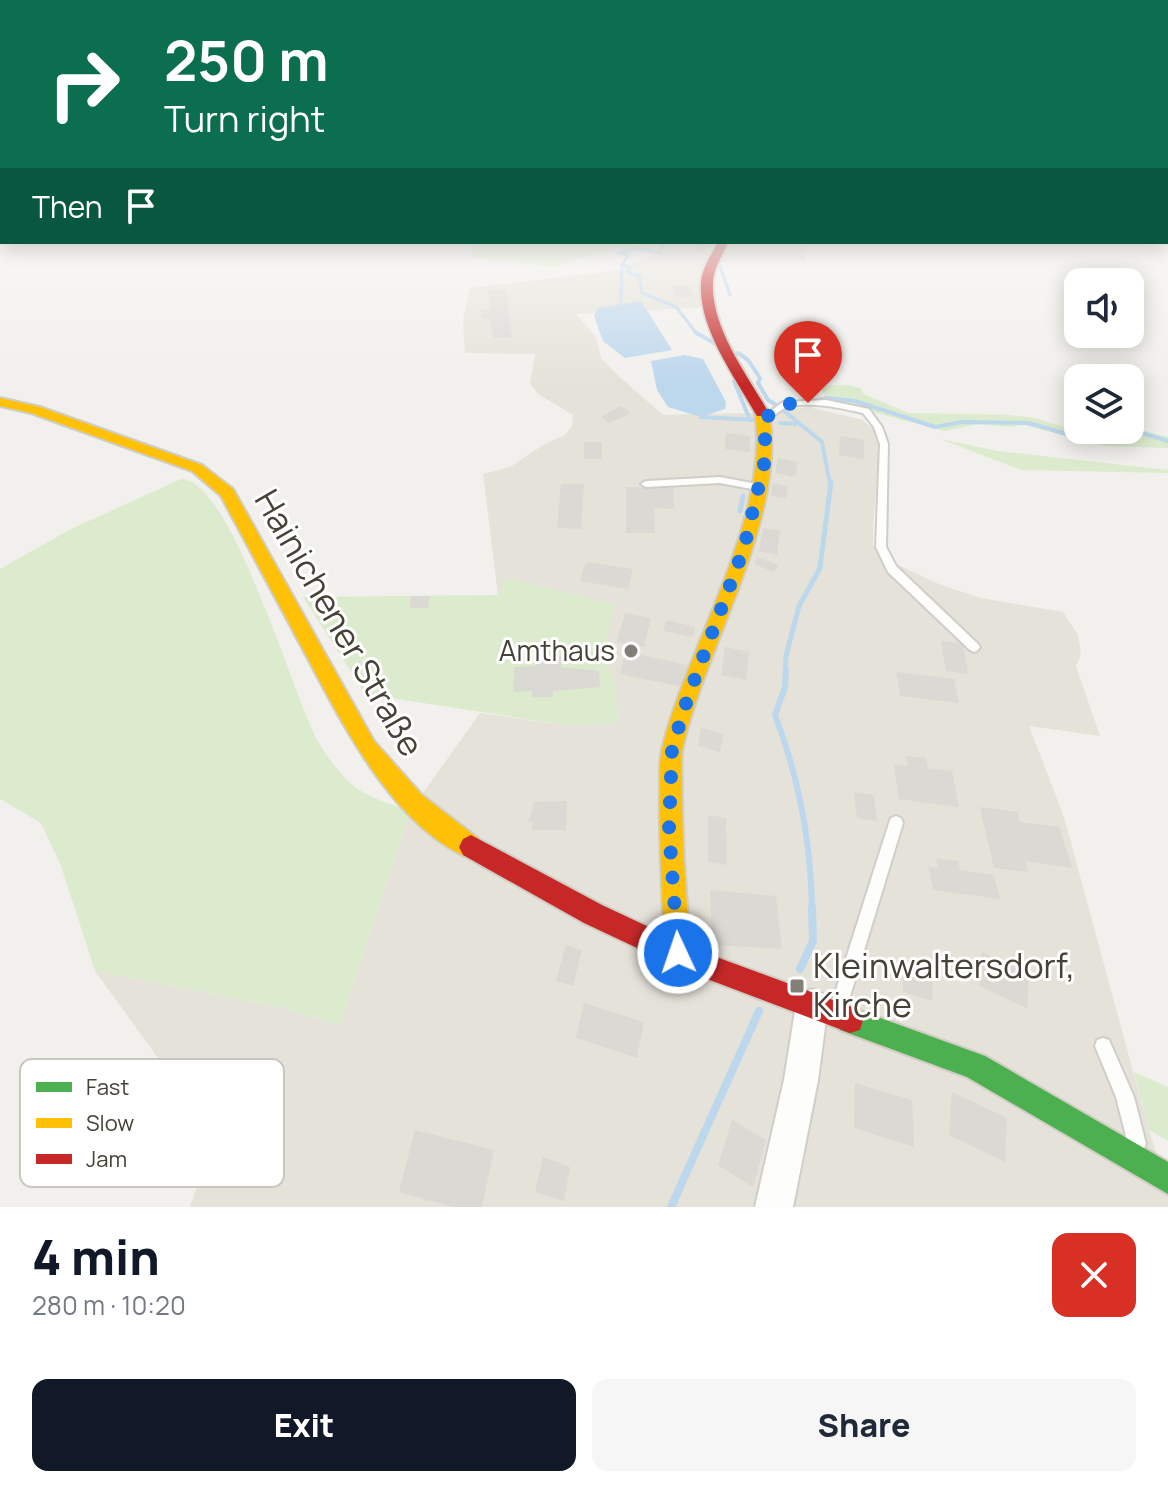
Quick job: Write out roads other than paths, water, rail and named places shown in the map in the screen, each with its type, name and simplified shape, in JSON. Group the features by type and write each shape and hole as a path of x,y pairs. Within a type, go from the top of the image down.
{"main road":[{"path":"678,953 669,829 672,749 688,697 744,548 765,460 765,418 709,304 707,280 711,271"},
{"name":"Hainichener Straße","path":"0,402 35,410 178,460 212,479 227,493 367,748 412,803 468,845 593,914 678,953 975,1066 1168,1179"}],"street":[{"path":"774,1207 801,1080 811,1005"}],"lane":[{"path":"765,418 791,404 826,403 866,411 878,427 884,444 881,547 892,569 974,647"},
{"path":"646,484 720,480 757,487"},
{"path":"811,1005 896,823"},
{"path":"1103,1046 1125,1097 1142,1164"}],"water":[{"path":"641,301 672,350 625,358 603,341 594,316 598,308"},
{"path":"685,355 703,359 726,402 725,409 701,417 668,407 657,390 651,361"}],"waterway":[{"path":"621,302 622,271"},
{"path":"628,271 639,276 642,293 676,307 696,332"},
{"path":"722,271 730,295"},
{"path":"696,332 721,347"},
{"path":"738,353 748,360 760,378 758,383 768,400 778,406 785,403"},
{"path":"734,381 750,420"},
{"path":"815,401 826,398 855,401 935,427 962,422 1029,423 1090,441 1116,438 1132,430 1168,441"},
{"path":"783,410 822,442 830,484"},
{"path":"701,417 750,420"},
{"path":"750,420 755,420"},
{"path":"780,423 795,424"},
{"path":"785,672 799,606 820,568 831,482"},
{"path":"740,511 743,496"},
{"path":"786,670 785,687 775,715 791,762 802,810 812,909"},
{"path":"800,969 813,941 812,907"},
{"path":"671,1207 759,1011"}],"place":[{"name":"Amthaus","path":"631,651"},
{"name":"Kleinwaltersdorf, Kirche","path":"797,986"}]}
